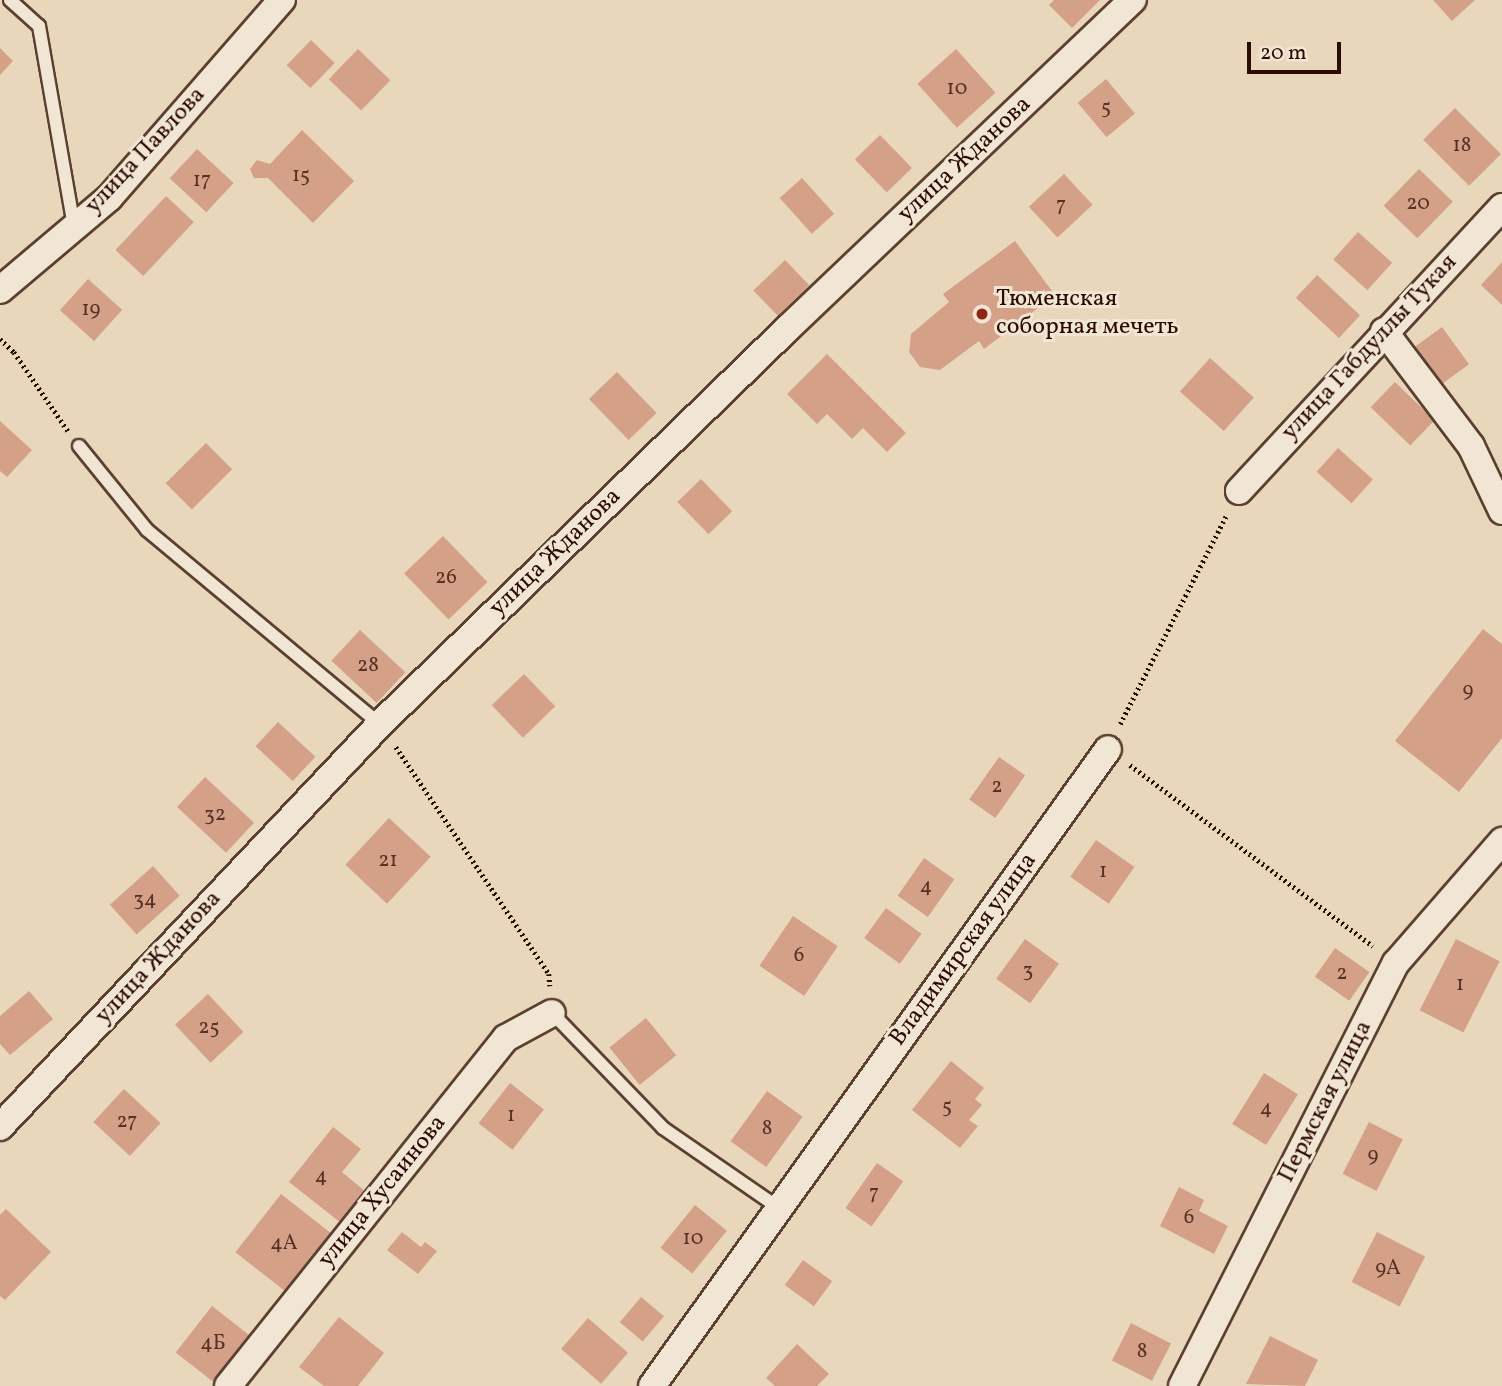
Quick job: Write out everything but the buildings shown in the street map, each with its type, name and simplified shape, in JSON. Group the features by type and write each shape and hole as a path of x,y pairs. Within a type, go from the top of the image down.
{"street":[{"name":"улица Павлова","path":"0,290 109,198 282,0"},
{"name":"улица Жданова","path":"0,1128 380,723 807,309 1133,0"},
{"name":"улица Габдуллы Тукая","path":"1238,491 1502,207"},
{"path":"1384,331 1471,446 1502,511"},
{"name":"Владимирская улица","path":"652,1386 1108,749"},
{"name":"Пермская улица","path":"1182,1386 1396,963 1502,841"},
{"name":"улица Хусаинова","path":"228,1386 506,1038 552,1013"}],"lane":[{"path":"10,0 39,26 74,228"},
{"path":"79,446 147,530 380,723"},
{"path":"552,1013 663,1128 779,1208"}],"path":[{"path":"0,339 14,352 79,446"},
{"path":"1238,491 1108,749 1396,963"},
{"path":"380,723 549,974 552,1013"}],"place":[{"name":"Тюменская соборная мечеть","path":"982,314"}]}
